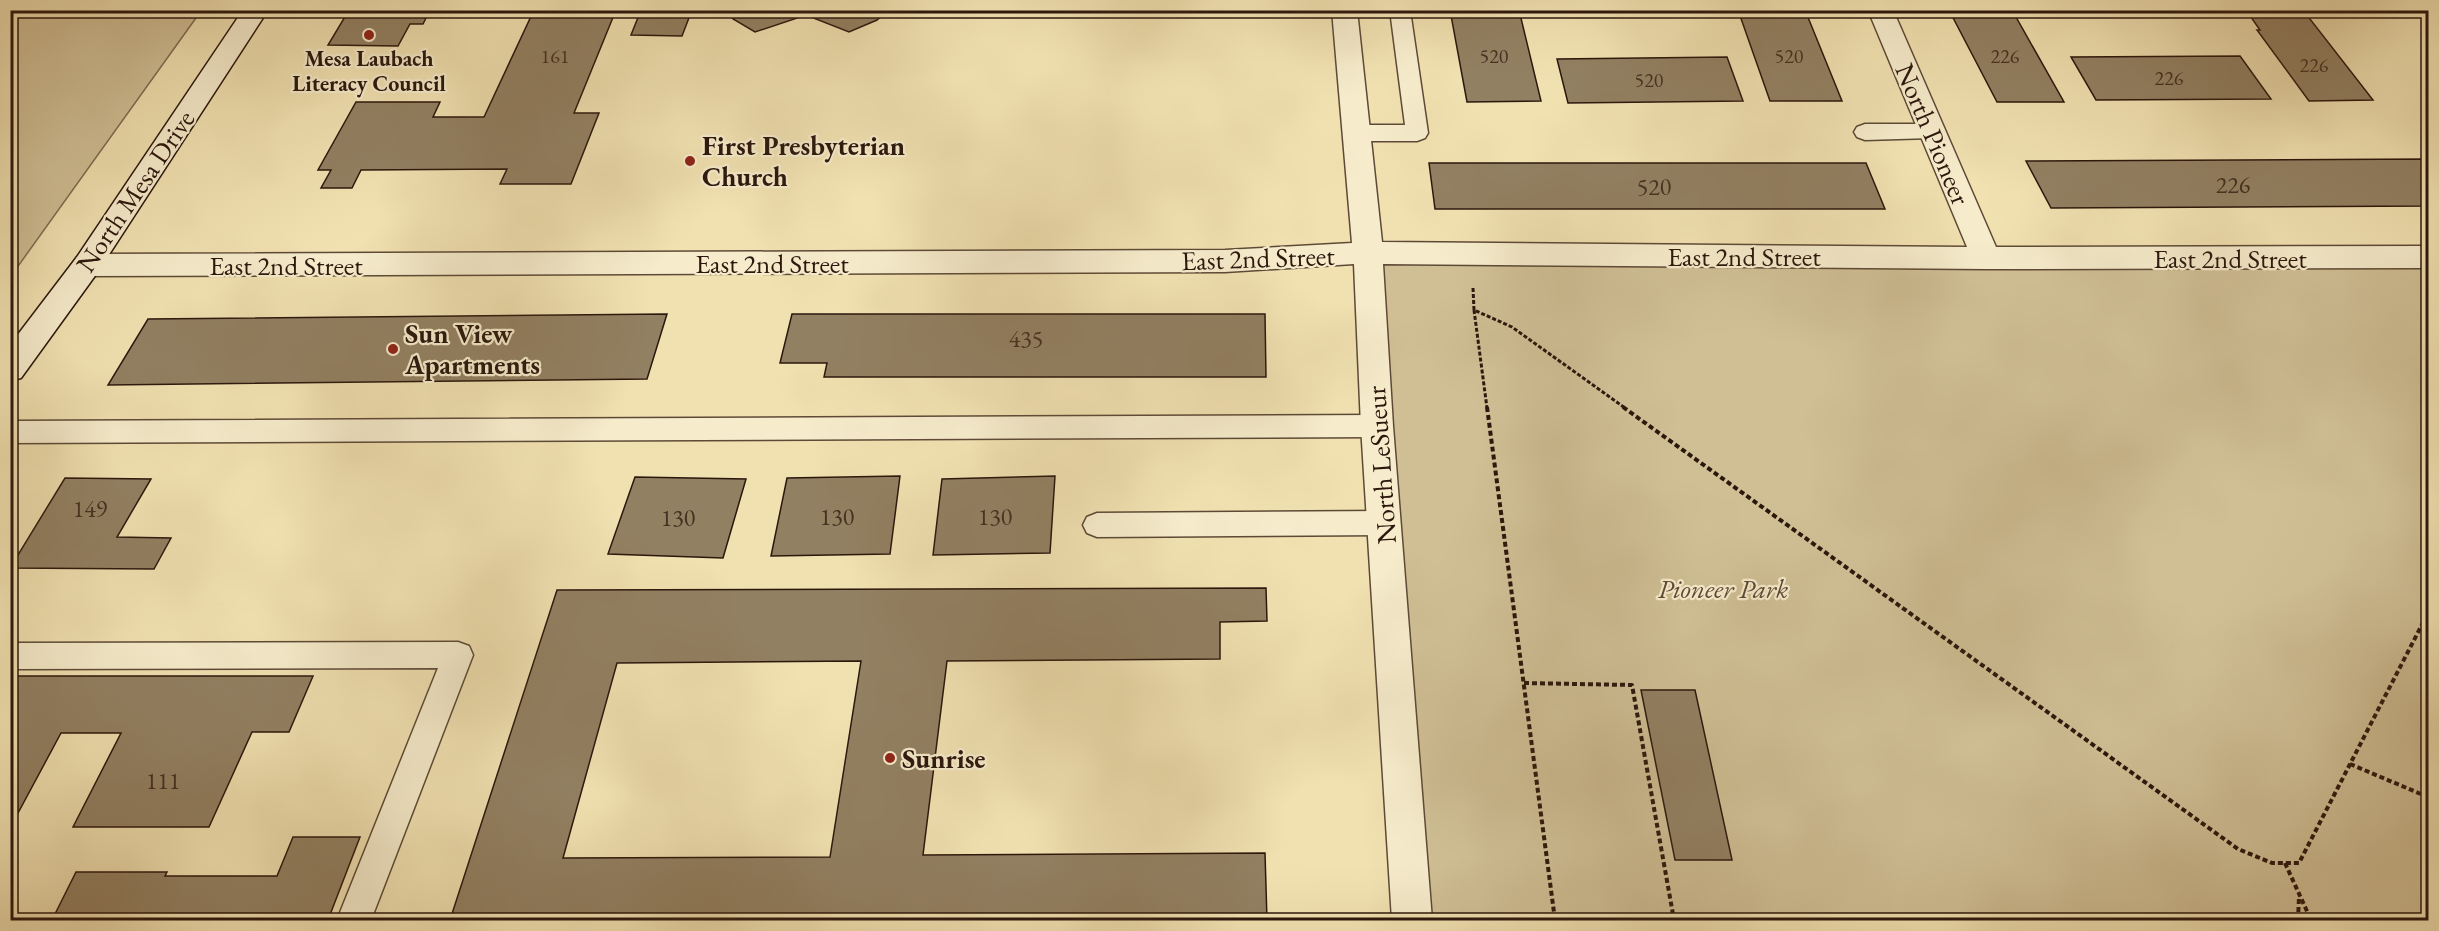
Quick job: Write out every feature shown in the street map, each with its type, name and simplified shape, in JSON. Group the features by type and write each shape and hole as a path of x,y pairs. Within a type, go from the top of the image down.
{"street":[{"name":"North Mesa Drive","path":"10,369 87,265 256,10"},
{"name":"North LeSueur","path":"1344,10 1368,254 1377,426 1412,921"},
{"name":"North Pioneer","path":"1881,10 1986,258"},
{"name":"East 2nd Street","path":"87,265 1225,261 1368,254 1986,258 2428,257"}],"lane":[{"path":"1356,133 1417,133 1400,10"},
{"path":"1865,132 1932,131"},
{"path":"10,432 1377,426"},
{"path":"1097,525 1385,523"},
{"path":"10,656 458,656 354,921"}],"path":[{"path":"1470,254 1474,310 1555,921"},
{"path":"1474,310 1512,327 2238,849 2272,863 2299,863 2428,613"},
{"path":"1524,683 1632,685 1674,921"},
{"path":"2350,764 2428,797"},
{"path":"2285,863 2311,921"},
{"path":"2298,921 2299,895"}],"green space":[{"path":"10,11 201,11 11,276"},
{"name":"Pioneer Park","path":"1368,253 1986,258 2428,257 2428,920 1412,920"}],"building":[{"name":"Mesa Laubach Literacy Council","path":"349,10 430,10 423,24 410,24 398,46 328,45"},
{"path":"534,10 616,10 574,113 599,113 571,184 500,184 507,169 361,170 352,188 321,188 331,170 318,170 356,102 440,102 433,117 484,117"},
{"path":"641,10 692,10 682,36 631,35"},
{"path":"725,10 888,10 877,20 849,32 806,15 755,32 733,19"},
{"path":"1450,10 1519,10 1541,101 1467,102"},
{"path":"1738,10 1805,10 1842,101 1770,101"},
{"path":"1949,10 2012,10 2064,102 1997,102"},
{"path":"2246,10 2303,10 2373,100 2309,101 2257,30 2260,30"},
{"path":"2240,56 2271,99 2096,100 2071,57"},
{"path":"1727,57 1743,101 1568,103 1557,59"},
{"path":"2428,159 2428,206 2051,208 2026,161"},
{"path":"1429,163 1866,163 1885,209 1435,209"},
{"name":"Sun View Apartments","path":"667,314 647,379 108,385 148,319"},
{"path":"792,314 1265,314 1266,377 824,377 827,363 780,363"},
{"path":"900,476 890,554 771,556 787,478"},
{"path":"1055,476 1050,553 933,555 942,479"},
{"path":"635,477 746,479 723,558 608,554"},
{"path":"65,478 151,479 117,537 171,538 154,569 10,568"},
{"name":"Sunrise","path":"1266,588 1267,621 1220,622 1220,659 947,661 923,855 1265,853 1267,920 450,920 557,590","holes":["861,661 830,857 563,858 617,663"]},
{"path":"10,676 313,676 289,732 252,732 209,827 73,827 121,733 61,733 10,828"},
{"path":"1641,690 1695,690 1732,860 1675,860"},
{"path":"293,837 360,837 328,920 52,920 76,872 167,872 165,876 277,876"}],"place":[{"name":"Mesa Laubach Literacy Council","path":"369,35"},
{"name":"First Presbyterian Church","path":"690,161"},
{"name":"Sun View Apartments","path":"393,349"},
{"name":"Sunrise","path":"890,758"}]}
